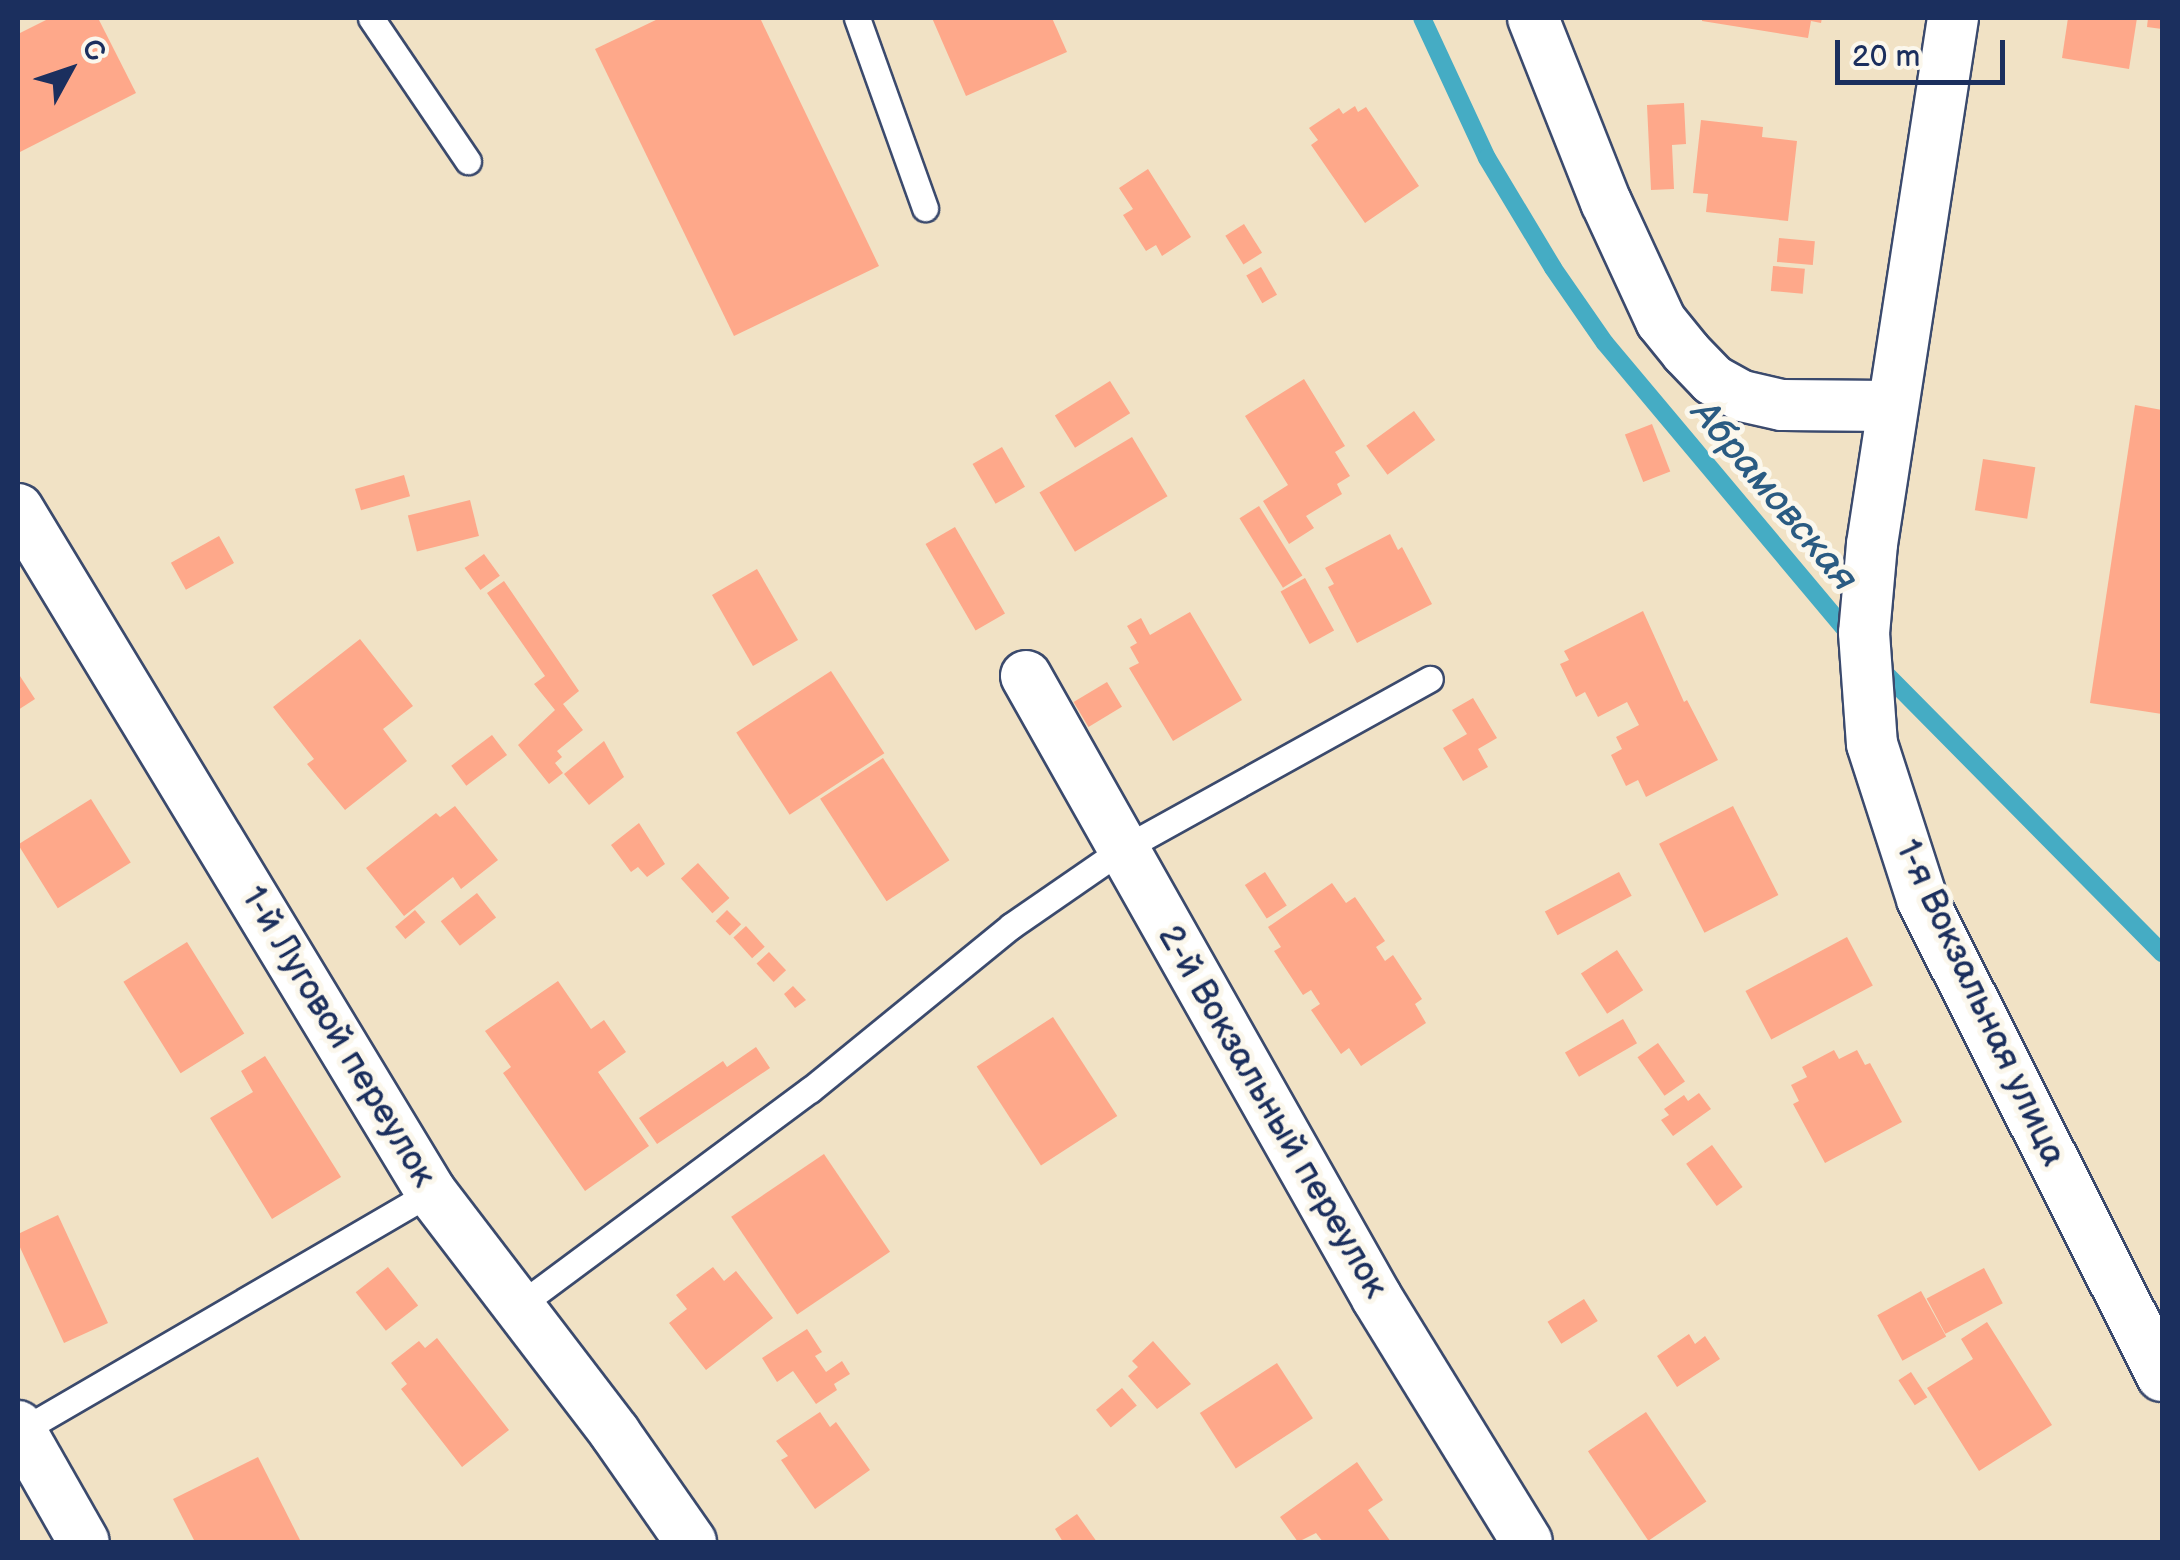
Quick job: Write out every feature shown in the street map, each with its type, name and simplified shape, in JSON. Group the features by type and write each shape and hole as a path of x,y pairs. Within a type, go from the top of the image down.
{"street":[{"path":"1533,18 1606,202 1662,321 1686,352 1713,380 1742,396 1782,405 1890,406"},
{"name":"1-я Вокзальная улица","path":"1953,18 1890,406 1864,633 1872,744 1922,899 2162,1376"},
{"name":"1-й Луговой переулок","path":"18,509 431,1192 520,1305 690,1542"},
{"name":"2-й Вокзальный переулок","path":"1026,676 1377,1298 1528,1542"},
{"path":"19,1429 84,1542"}],"lane":[{"path":"371,18 468,161"},
{"path":"857,18 925,208"},
{"path":"520,1305 810,1090 1011,926 1121,850 1430,679"},
{"path":"19,1429 431,1192"}],"building":[{"path":"50,18 98,18 136,93 18,153 18,34"},
{"path":"660,18 760,18 879,266 734,336 595,49"},
{"path":"932,18 1052,18 1067,52 966,96"},
{"path":"1702,18 1822,18 1821,23 1811,21 1808,38"},
{"path":"2068,18 2137,18 2129,69 2062,58"},
{"path":"2148,18 2162,18 2162,29 2147,27"},
{"path":"1684,103 1686,144 1672,145 1674,189 1651,190 1647,105"},
{"path":"1355,106 1358,112 1366,107 1419,186 1365,223 1311,145 1318,140 1309,128 1339,108 1343,114"},
{"path":"1701,120 1763,127 1762,137 1797,141 1788,221 1706,212 1708,194 1693,193"},
{"path":"1148,169 1191,237 1162,256 1156,245 1146,251 1123,215 1133,209 1119,188"},
{"path":"1244,224 1262,253 1243,264 1225,236"},
{"path":"1779,238 1815,241 1813,265 1777,262"},
{"path":"1773,266 1805,269 1803,294 1771,291"},
{"path":"1261,267 1277,295 1262,303 1246,276"},
{"path":"1304,379 1345,446 1335,452 1350,476 1337,484 1342,494 1306,516 1314,528 1289,544 1263,501 1288,485 1245,416"},
{"path":"1110,381 1130,413 1075,448 1055,415"},
{"path":"2135,405 2162,410 2162,714 2090,703"},
{"path":"1414,411 1435,440 1387,475 1366,446"},
{"path":"1652,424 1670,472 1643,482 1625,434"},
{"path":"1132,437 1168,496 1075,552 1039,493"},
{"path":"1002,447 1025,487 996,504 973,464"},
{"path":"1983,459 2035,467 2027,519 1975,510"},
{"path":"404,475 410,496 361,510 355,489"},
{"path":"470,500 479,536 417,551 408,515"},
{"path":"1259,506 1302,576 1283,588 1239,518"},
{"path":"955,527 1005,614 976,631 926,544"},
{"path":"1390,534 1398,550 1402,547 1432,604 1357,643 1328,587 1334,584 1325,568"},
{"path":"219,536 234,563 186,590 171,563"},
{"path":"484,554 500,576 480,590 465,568"},
{"path":"757,569 798,640 753,666 712,595"},
{"path":"1305,578 1334,630 1310,644 1281,592"},
{"path":"504,581 579,691 563,704 583,730 557,751 562,757 555,763 563,773 549,784 518,745 555,710 534,684 545,676 487,593"},
{"path":"1643,611 1684,702 1687,700 1718,760 1646,797 1638,780 1626,786 1611,755 1622,749 1616,737 1639,725 1627,702 1598,717 1585,692 1576,697 1560,664 1569,660 1564,651"},
{"path":"1190,612 1242,700 1173,741 1129,668 1139,663 1130,647 1137,643 1127,626 1141,618 1150,635"},
{"path":"360,639 413,706 383,729 407,761 345,810 307,764 314,759 273,707"},
{"path":"831,671 884,753 790,815 736,733"},
{"path":"18,673 35,699 18,710"},
{"path":"1107,682 1122,707 1089,727 1074,702"},
{"path":"1473,698 1497,738 1478,749 1488,767 1463,781 1443,748 1467,734 1452,710"},
{"path":"492,735 507,755 466,786 451,766"},
{"path":"604,741 624,777 589,805 564,774"},
{"path":"883,758 949,860 887,901 820,799"},
{"path":"91,799 131,863 58,908 18,845"},
{"path":"455,806 498,860 461,889 453,877 404,916 366,868 436,813 440,817"},
{"path":"1733,806 1778,895 1704,933 1659,844"},
{"path":"639,823 665,864 647,877 638,867 631,872 611,845"},
{"path":"698,863 729,898 712,913 681,878"},
{"path":"1265,872 1287,906 1267,919 1245,885"},
{"path":"1619,872 1632,896 1558,935 1545,911"},
{"path":"1332,883 1346,903 1355,897 1385,941 1376,947 1385,961 1393,955 1422,999 1415,1004 1426,1023 1361,1066 1349,1048 1341,1054 1311,1010 1320,1004 1311,990 1303,995 1274,951 1281,947 1268,927"},
{"path":"477,893 496,917 460,946 441,921"},
{"path":"415,910 425,922 405,939 395,927"},
{"path":"727,910 741,924 730,935 716,921"},
{"path":"746,926 765,947 752,958 733,937"},
{"path":"1847,937 1873,986 1771,1040 1745,991"},
{"path":"187,942 244,1034 181,1073 123,982"},
{"path":"1617,950 1643,990 1607,1014 1581,973"},
{"path":"769,952 786,970 774,982 757,964"},
{"path":"558,981 591,1029 604,1020 626,1052 598,1072 649,1146 585,1191 503,1073 511,1067 485,1031"},
{"path":"793,986 806,1000 795,1008 784,994"},
{"path":"1053,1017 1117,1116 1041,1166 977,1067"},
{"path":"1623,1019 1637,1043 1579,1077 1565,1052"},
{"path":"1658,1043 1685,1082 1664,1096 1638,1057"},
{"path":"756,1047 770,1068 657,1144 639,1118 723,1061 727,1067"},
{"path":"1834,1050 1839,1059 1857,1050 1865,1065 1870,1063 1902,1122 1825,1163 1793,1104 1799,1101 1791,1085 1807,1077 1802,1067"},
{"path":"265,1056 341,1177 272,1219 210,1118 253,1092 241,1071"},
{"path":"1699,1093 1711,1109 1673,1136 1661,1120 1669,1115 1664,1109 1684,1095 1688,1101"},
{"path":"1712,1145 1743,1187 1717,1206 1686,1164"},
{"path":"824,1154 890,1252 797,1314 731,1217"},
{"path":"58,1215 108,1323 64,1343 18,1243 18,1234"},
{"path":"388,1267 418,1306 386,1331 356,1292"},
{"path":"713,1267 724,1281 736,1271 773,1318 706,1370 669,1323 687,1309 676,1295"},
{"path":"1984,1268 2003,1303 1945,1334 1927,1299"},
{"path":"1921,1291 1946,1336 1902,1361 1877,1315"},
{"path":"1584,1299 1598,1321 1561,1344 1548,1322"},
{"path":"1987,1322 2052,1425 1979,1471 1927,1388 1973,1359 1961,1339"},
{"path":"807,1329 822,1352 815,1356 826,1372 842,1361 850,1374 834,1384 837,1390 816,1404 793,1371 777,1382 762,1358"},
{"path":"1689,1334 1695,1344 1705,1336 1720,1359 1677,1387 1657,1356"},
{"path":"437,1338 509,1430 462,1467 401,1389 407,1384 391,1363 419,1341 425,1348"},
{"path":"1153,1341 1191,1384 1157,1409 1128,1376 1138,1367 1132,1361"},
{"path":"1277,1363 1313,1418 1236,1468 1200,1413"},
{"path":"1911,1372 1927,1397 1915,1405 1898,1380"},
{"path":"1122,1388 1137,1406 1111,1427 1096,1410"},
{"path":"820,1412 830,1427 836,1422 870,1470 815,1509 781,1460 788,1456 776,1441"},
{"path":"1646,1412 1706,1502 1648,1541 1588,1451"},
{"path":"258,1457 301,1542 195,1542 173,1499"},
{"path":"1357,1462 1383,1500 1368,1510 1391,1542 1323,1542 1316,1533 1298,1542 1280,1517"},
{"path":"1077,1514 1097,1542 1063,1542 1055,1529"}],"waterway":[{"name":"Абрамовская","path":"1422,18 1487,158 1553,268 1605,343 1853,639"},
{"name":"Абрамовская","path":"1878,666 2162,953"}]}
